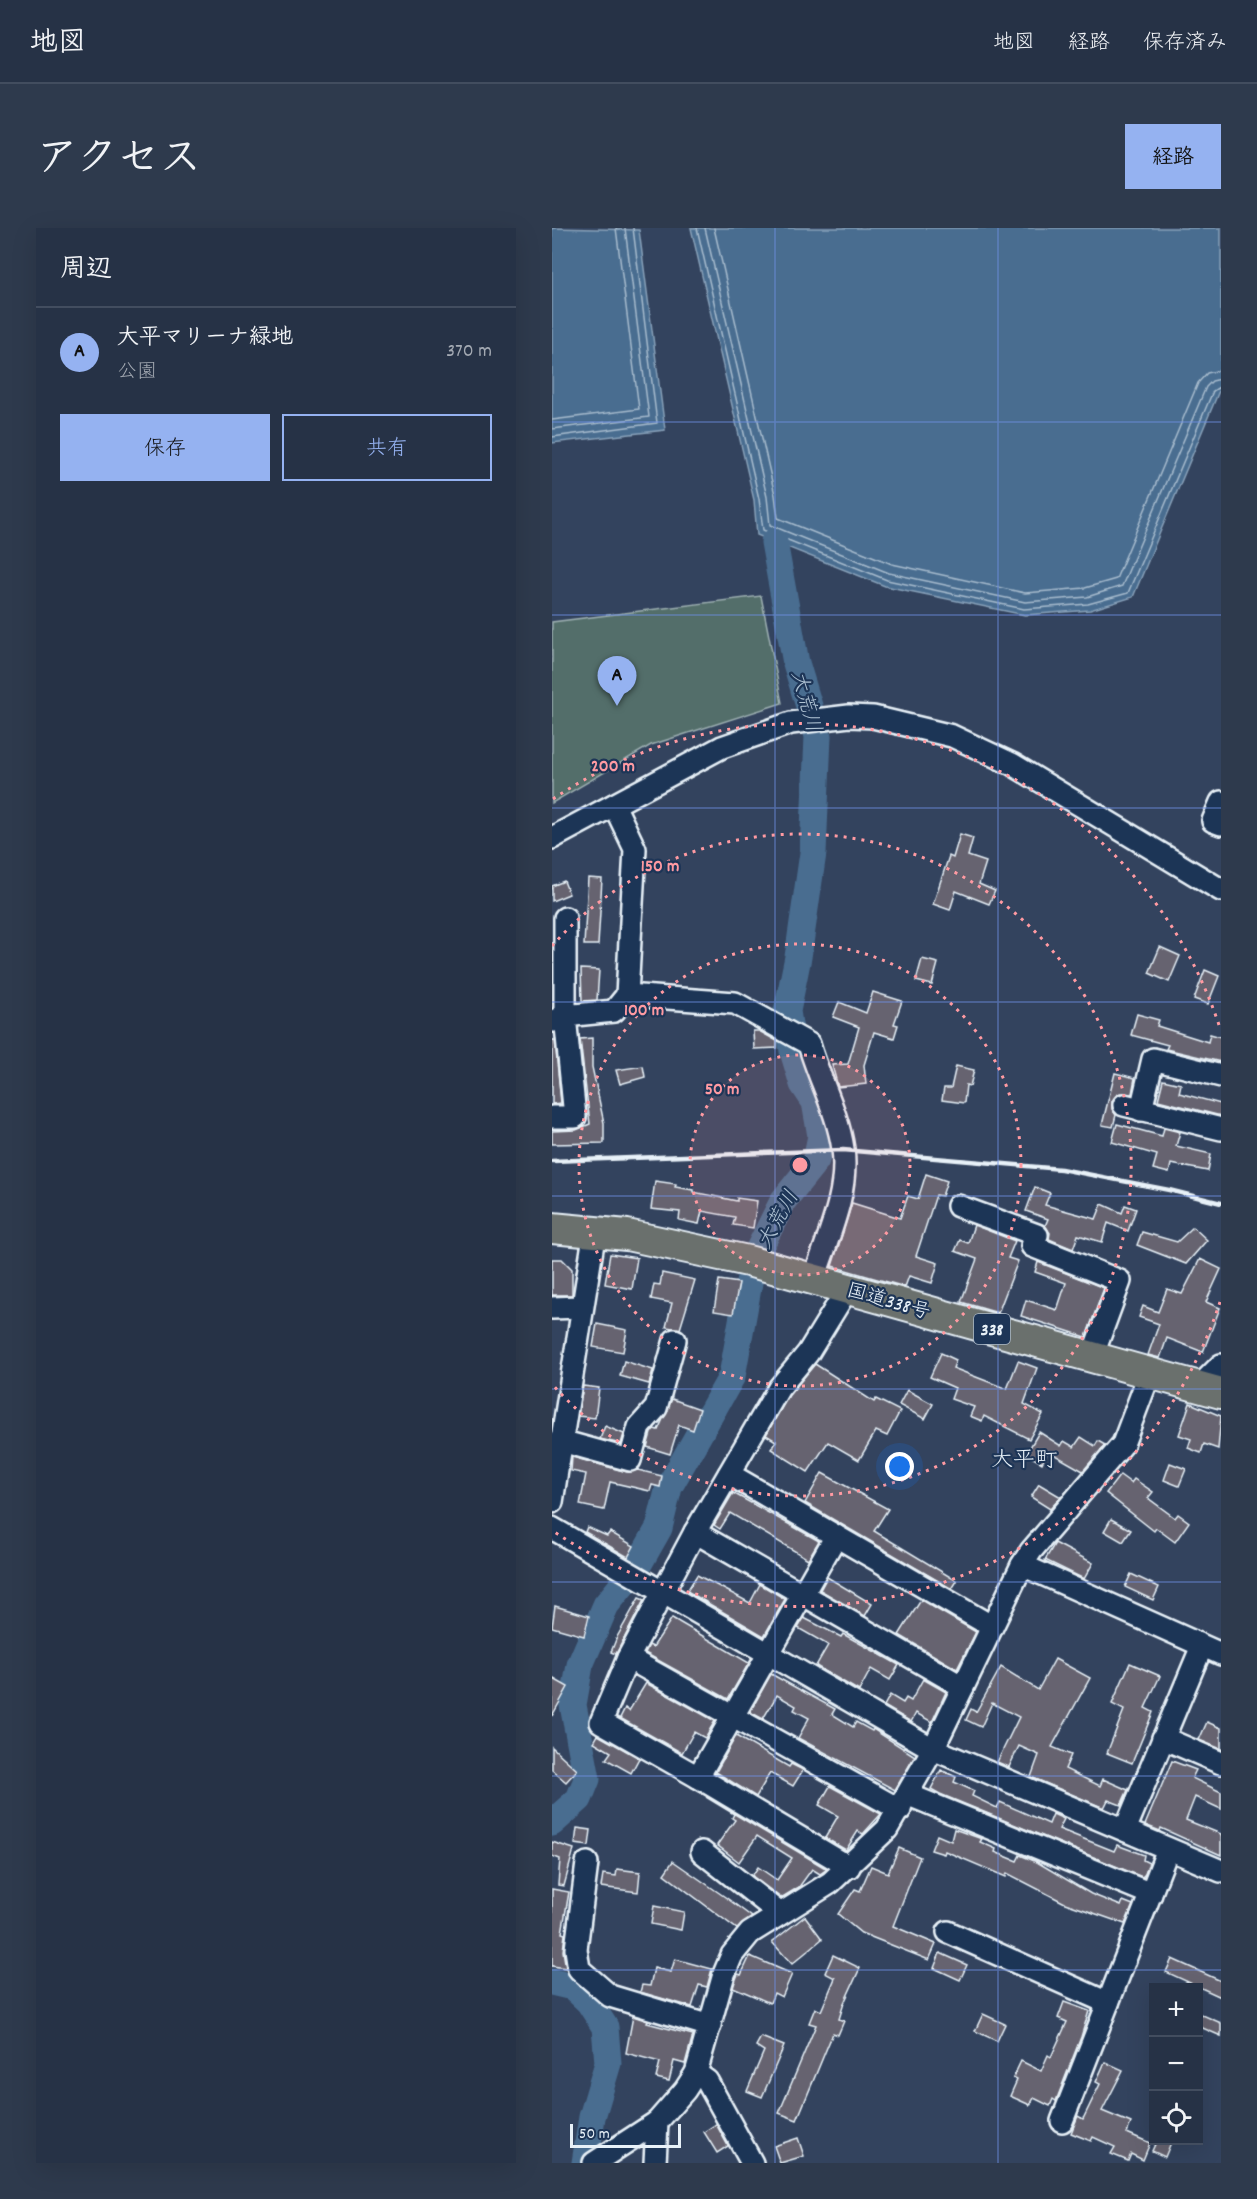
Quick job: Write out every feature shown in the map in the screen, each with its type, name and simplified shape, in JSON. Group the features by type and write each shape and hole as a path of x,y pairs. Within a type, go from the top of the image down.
{"highway":[{"name":"国道338号","path":"552,1228 595,1230 680,1245 756,1263 1149,1375 1210,1390"}],"street":[{"path":"552,838 722,747 791,723 849,716 907,723 952,736 1012,764 1221,890"},
{"path":"1221,802 1213,821 1221,824"},
{"path":"558,1019 614,1011 627,996 635,849 614,805"},
{"path":"552,1116 575,1117 558,1019 565,918"},
{"path":"627,996 735,1003 809,1044 843,1150 842,1191 814,1279"},
{"path":"1221,1076 1153,1059 1132,1108 1221,1130"},
{"path":"958,1206 1037,1235 1032,1246 1120,1281 1092,1357"},
{"path":"552,1502 581,1307 595,1230"},
{"path":"848,1288 808,1353 779,1388 695,1532 661,1592 628,1658 601,1722 849,1867"},
{"path":"552,1308 581,1307"},
{"path":"561,1441 630,1460 639,1427 656,1408 675,1340"},
{"path":"1210,1390 1221,1365"},
{"path":"598,2160 657,2122 696,2073 724,1974 732,1955 750,1933 813,1894 849,1867 887,1829 933,1749 1022,1565 1031,1551 1123,1444 1149,1375"},
{"path":"729,1474 992,1626"},
{"path":"552,1528 933,1749 1221,1871"},
{"path":"695,1532 963,1687"},
{"path":"698,1777 836,1536"},
{"path":"1022,1565 1212,1650 1162,1738 1125,1830"},
{"path":"628,1658 904,1802 1151,1894"},
{"path":"1162,1738 1221,1763"},
{"path":"1062,2121 1168,1849"},
{"path":"702,1852 779,1913"},
{"path":"587,1863 576,1949 579,1970 610,1996 710,2026"},
{"path":"948,1932 1108,2003"},
{"path":"696,2073 707,2081 752,2163"},
{"path":"655,2163 657,2122"}],"green space":[{"path":"761,596 782,703 651,745 552,803 552,622"}],"water":[{"path":"552,228 639,230 665,430 552,443"},
{"path":"691,228 1221,228 1221,386 1133,597 1090,610 1025,615 885,586 757,535 754,500"}],"building":[{"path":"960,834 973,838 968,856 986,862 979,884 995,891 989,904 956,891 950,910 933,904 949,856 953,858"},
{"path":"588,878 602,879 598,945 584,945"},
{"path":"564,881 569,894 552,901 552,886"},
{"path":"1160,947 1180,956 1169,982 1149,973"},
{"path":"922,959 938,963 932,985 916,981"},
{"path":"581,969 599,970 597,1000 582,1001"},
{"path":"1205,970 1219,976 1208,1004 1194,999"},
{"path":"873,992 902,1001 894,1024 898,1025 894,1038 874,1032 864,1065 866,1084 838,1087 832,1065 848,1064 859,1027 833,1017 839,1002 866,1013"},
{"path":"1137,1014 1159,1020 1157,1026 1208,1042 1210,1034 1221,1037 1221,1062 1166,1049 1168,1045 1131,1035"},
{"path":"753,1031 759,1031 777,1041 777,1048 754,1049"},
{"path":"592,1038 592,1067 604,1123 604,1143 552,1144 552,1131 576,1130 590,1124 580,1039"},
{"path":"552,1040 555,1040 561,1103 552,1104"},
{"path":"643,1066 645,1077 620,1084 616,1070"},
{"path":"956,1066 974,1070 970,1086 966,1085 964,1103 942,1100 944,1088 951,1088"},
{"path":"1115,1073 1135,1078 1132,1094 1120,1093 1112,1101 1112,1109 1116,1115 1113,1127 1102,1125"},
{"path":"1163,1080 1181,1084 1179,1093 1221,1104 1221,1116 1158,1100"},
{"path":"1117,1124 1162,1136 1164,1128 1180,1132 1176,1146 1211,1154 1208,1171 1171,1164 1169,1173 1153,1169 1157,1155 1112,1142"},
{"path":"926,1174 947,1181 942,1196 936,1195 916,1256 938,1263 932,1283 909,1276 905,1287 832,1266 852,1203 900,1218 908,1196 918,1199"},
{"path":"655,1181 676,1184 675,1187 737,1201 737,1198 757,1201 753,1228 733,1225 735,1217 702,1211 699,1224 679,1220 680,1212 651,1209"},
{"path":"1035,1187 1050,1193 1045,1205 1096,1219 1102,1204 1122,1213 1125,1205 1136,1209 1128,1231 1108,1223 1102,1242 1078,1235 1073,1249 1049,1239 1050,1233 1045,1226 1048,1219 1026,1211"},
{"path":"974,1225 1015,1241 1008,1258 1018,1261 998,1313 961,1302 977,1259 955,1251 960,1240 968,1243"},
{"path":"1193,1227 1207,1240 1186,1264 1137,1245 1142,1232 1177,1242"},
{"path":"610,1254 637,1258 632,1289 605,1284"},
{"path":"552,1259 562,1259 572,1269 572,1295 552,1295"},
{"path":"1200,1259 1221,1269 1206,1302 1220,1308 1203,1352 1167,1338 1160,1358 1148,1355 1159,1324 1139,1317 1143,1306 1158,1312 1167,1289 1182,1294"},
{"path":"1038,1262 1104,1288 1086,1337 1021,1316 1026,1300 1057,1310 1066,1283 1035,1272"},
{"path":"662,1273 695,1280 680,1329 666,1327 672,1303 651,1299 654,1284 660,1285"},
{"path":"719,1280 739,1283 733,1314 714,1311"},
{"path":"597,1324 627,1330 623,1352 593,1347"},
{"path":"941,1353 956,1360 953,1368 1007,1389 1018,1361 1037,1368 1024,1404 1043,1414 1029,1439 984,1416 982,1421 970,1416 974,1407 951,1399 955,1388 930,1377"},
{"path":"624,1361 653,1370 649,1384 620,1376"},
{"path":"815,1364 874,1402 876,1399 900,1411 887,1436 876,1431 859,1460 828,1442 808,1472 771,1449 776,1441 766,1435 789,1395"},
{"path":"583,1386 599,1388 595,1418 578,1416"},
{"path":"907,1390 933,1404 925,1419 899,1405"},
{"path":"672,1399 700,1409 693,1430 679,1425 670,1454 647,1447 651,1433 654,1429 658,1430"},
{"path":"1190,1403 1221,1416 1218,1449 1204,1444 1201,1453 1188,1448 1191,1439 1179,1435"},
{"path":"605,1426 624,1434 621,1444 600,1439"},
{"path":"1039,1432 1061,1446 1064,1441 1074,1447 1081,1437 1095,1446 1098,1441 1105,1445 1083,1471 1048,1451 1042,1463 1026,1454"},
{"path":"572,1457 627,1472 638,1470 662,1476 660,1487 652,1485 650,1491 610,1482 604,1510 580,1505 586,1474 571,1471"},
{"path":"1170,1463 1186,1469 1179,1486 1164,1480"},
{"path":"822,1473 888,1509 874,1531 957,1581 952,1589 805,1503"},
{"path":"1120,1475 1131,1483 1134,1479 1153,1492 1148,1498 1175,1518 1178,1514 1189,1522 1175,1542 1156,1528 1154,1531 1106,1493"},
{"path":"1039,1484 1061,1497 1050,1509 1031,1497"},
{"path":"733,1493 819,1541 808,1559 730,1513 720,1529 714,1525"},
{"path":"1111,1519 1131,1530 1123,1542 1104,1531"},
{"path":"587,1527 607,1536 610,1532 634,1546 628,1557 585,1532"},
{"path":"1055,1543 1093,1563 1084,1579 1045,1560"},
{"path":"1131,1574 1159,1587 1153,1600 1125,1587"},
{"path":"697,1575 750,1603 760,1584 785,1599 764,1636 687,1591"},
{"path":"827,1577 872,1604 865,1616 820,1590"},
{"path":"639,1598 644,1600 616,1654 611,1652 617,1637"},
{"path":"921,1600 976,1632 957,1669 899,1635"},
{"path":"555,1606 589,1616 584,1636 552,1627"},
{"path":"672,1618 749,1663 728,1699 645,1653 649,1645 653,1647"},
{"path":"804,1618 841,1637 843,1634 899,1665 890,1680 871,1669 859,1691 816,1666 828,1645 798,1628"},
{"path":"1055,1659 1090,1678 1052,1747 1071,1755 1065,1769 1100,1786 1103,1779 1128,1790 1121,1805 1108,1800 1104,1808 1031,1777 1039,1755 1019,1746 1009,1767 997,1762 1019,1717 992,1703 981,1727 966,1720 971,1709 976,1712 1001,1667 1038,1690"},
{"path":"1130,1663 1160,1676 1145,1708 1153,1712 1132,1763 1107,1753 1124,1710 1112,1704"},
{"path":"771,1674 835,1709 832,1714 853,1727 856,1722 872,1731 873,1729 915,1756 895,1790 798,1738 809,1718 794,1710 796,1706 777,1695 763,1719 750,1712"},
{"path":"552,1678 568,1687 552,1716"},
{"path":"923,1679 946,1692 932,1722 916,1713 911,1722 884,1706 890,1695 903,1703 906,1698 911,1701"},
{"path":"646,1683 715,1721 705,1738 694,1732 682,1753 620,1718 625,1708 629,1711"},
{"path":"1207,1722 1221,1728 1221,1749 1199,1740"},
{"path":"598,1735 639,1758 631,1773 606,1759 611,1752 594,1742"},
{"path":"736,1736 789,1767 791,1764 803,1770 793,1786 770,1773 756,1797 716,1772"},
{"path":"552,1747 577,1770 566,1782 552,1770"},
{"path":"1172,1761 1196,1770 1192,1778 1221,1792 1221,1809 1195,1797 1186,1820 1221,1834 1221,1855 1161,1828 1160,1831 1145,1825"},
{"path":"941,1770 956,1777 954,1782 974,1791 972,1796 997,1808 1000,1802 1049,1824 1053,1814 1064,1819 1059,1829 1114,1851 1117,1845 1144,1855 1143,1860 1149,1863 1145,1874 1142,1877 940,1794 931,1789"},
{"path":"830,1786 881,1814 863,1834 858,1831 846,1850 825,1838 838,1816 819,1805"},
{"path":"706,1797 827,1869 820,1874 812,1869 799,1887 781,1898 752,1876 758,1867 777,1880 792,1858 757,1836 739,1862 717,1845 735,1820 732,1818 734,1814"},
{"path":"577,1828 591,1830 589,1846 575,1844"},
{"path":"954,1829 982,1839 980,1842 996,1849 995,1852 1017,1861 1020,1855 1037,1862 1091,1894 1121,1906 1123,1901 1133,1905 1125,1924 1065,1903 1007,1873 1006,1877 945,1851 944,1854 931,1850 937,1835 951,1841"},
{"path":"552,1842 574,1849 564,1886 558,1885 560,1859 552,1856"},
{"path":"899,1848 920,1857 893,1926 936,1944 929,1960 861,1933 838,1914 855,1889 860,1891 871,1866 888,1873"},
{"path":"673,1861 752,1917 737,1929 664,1874"},
{"path":"617,1869 640,1872 638,1892 601,1887 603,1874 616,1876"},
{"path":"552,1889 569,1892 562,1933 565,1934 563,1951 566,1968 552,1966"},
{"path":"654,1906 684,1912 681,1930 651,1924"},
{"path":"805,1916 822,1939 792,1964 772,1942"},
{"path":"940,1953 967,1965 960,1980 934,1968"},
{"path":"833,1955 860,1968 839,2019 844,2021 838,2035 833,2033 797,2120 779,2113 816,2025 809,2023 815,2008 821,2011 835,1978 825,1973"},
{"path":"750,1956 792,1974 782,1997 774,1993 770,2003 733,1987 738,1974 741,1975"},
{"path":"675,1959 712,1969 707,1987 699,1985 692,2007 640,1992 642,1985 650,1986 654,1968 671,1972"},
{"path":"1172,1959 1221,1981 1221,1997 1203,1989 1203,1983 1190,1983 1166,1972"},
{"path":"1064,2002 1089,2011 1081,2037 1056,2101 1053,2099 1050,2106 1034,2098 1030,2105 1010,2096 1017,2080 1013,2078 1021,2061 1041,2071 1048,2055 1051,2057 1067,2022 1058,2018"},
{"path":"983,2014 1005,2024 997,2041 975,2031"},
{"path":"1203,2015 1221,2023 1221,2036 1203,2028"},
{"path":"633,2016 648,2021 647,2023 693,2035 685,2064 674,2061 669,2081 656,2078 660,2062 626,2053"},
{"path":"761,2037 784,2046 762,2097 747,2091 764,2051 756,2046"},
{"path":"1105,2062 1123,2070 1102,2111 1131,2123 1127,2133 1149,2143 1143,2160 1131,2154 1128,2161 1111,2154 1115,2147 1093,2137 1091,2141 1071,2133 1078,2116 1083,2119 1100,2084 1096,2082"},
{"path":"716,2124 728,2146 717,2153 704,2132"},
{"path":"798,2138 804,2156 780,2163 774,2146"},
{"path":"1155,2145 1170,2145 1165,2157 1152,2151"}],"waterway":[{"name":"大荒川","path":"552,1823 579,1799 587,1779 573,1705 580,1665 606,1605 637,1567 659,1528 669,1487 732,1376 750,1277 760,1247 783,1201 816,1160 821,1136 815,1102 803,1084 793,1051 787,1011 798,957 813,853 818,736 796,663 774,542"},
{"name":"大荒川","path":"552,1982 573,1987 589,2002 605,2027 608,2063 592,2117 585,2163"}],"railway":[{"path":"552,1161 843,1150 1061,1169 1169,1190 1221,1203"}],"place":[{"name":"大平マリーナ緑地","path":"617,706"}],"district":[{"name":"大平町","path":"1024,1458"}]}
